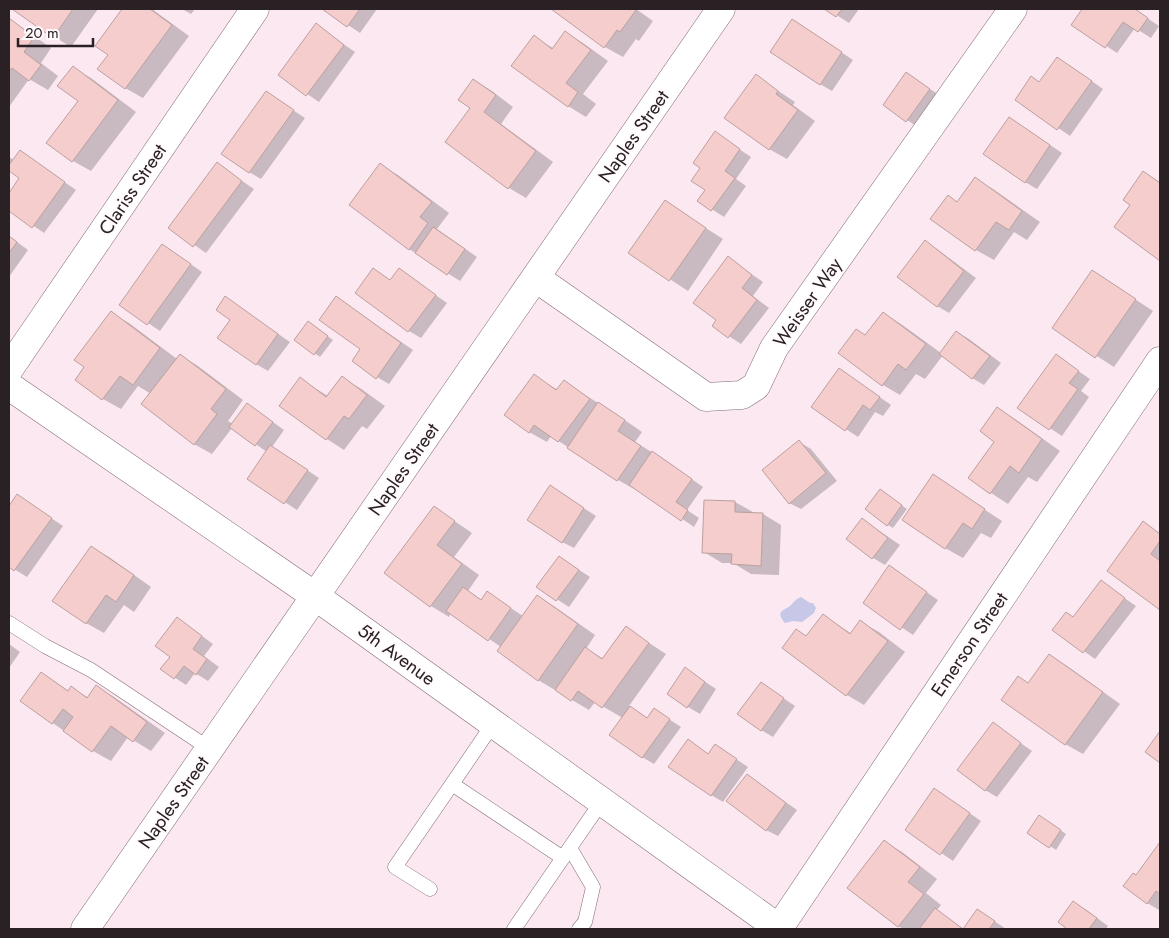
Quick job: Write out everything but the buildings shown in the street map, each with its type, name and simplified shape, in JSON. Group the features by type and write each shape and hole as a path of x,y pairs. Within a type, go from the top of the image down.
{"street":[{"name":"Clariss Street","path":"9,369 255,9"},
{"name":"Naples Street","path":"85,929 721,9"},
{"name":"Weisser Way","path":"536,278 706,397 742,395 756,386 774,348 1013,9"},
{"name":"Emerson Street","path":"779,929 1160,361"},
{"name":"5th Avenue","path":"9,386 315,596 779,929"}],"lane":[{"path":"9,623 45,646 91,670 210,748"},
{"path":"430,889 395,868 494,724"},
{"path":"452,784 566,853 593,887 585,922 579,929"},
{"path":"514,929 602,802"}],"water":[{"path":"801,597 813,603 816,608 814,613 802,622 793,621 785,623 780,613"}]}
